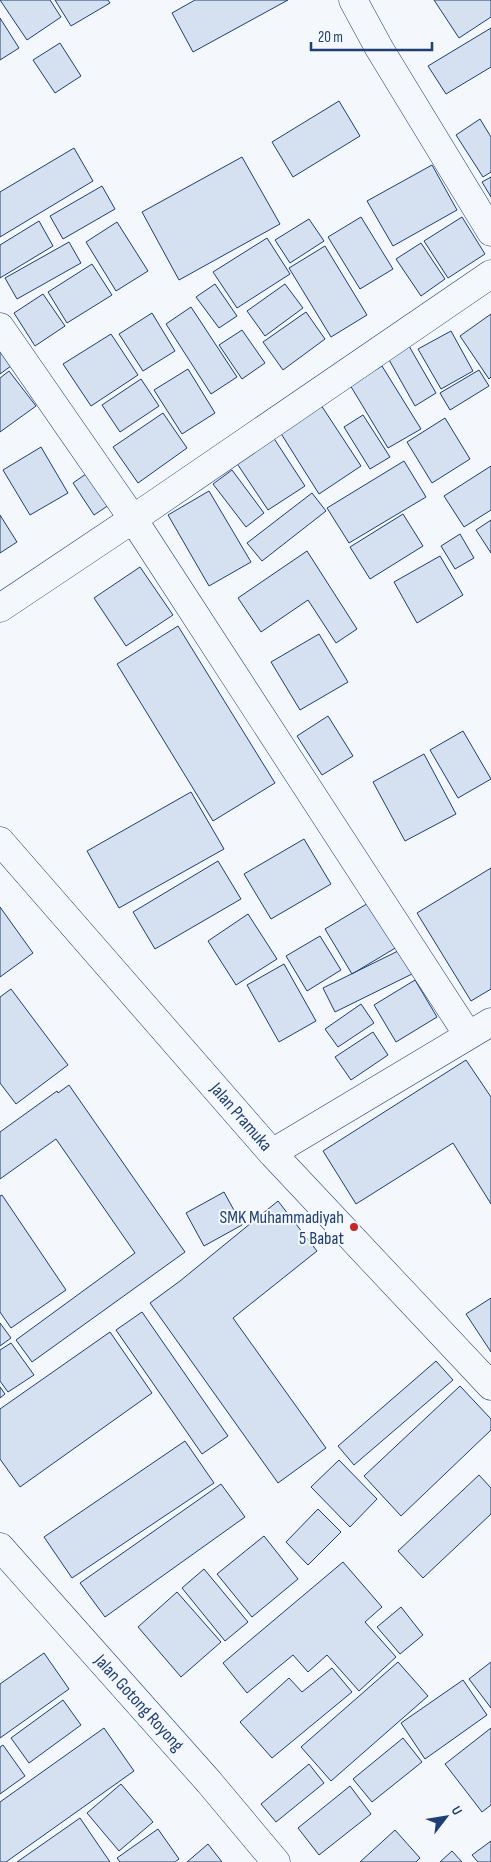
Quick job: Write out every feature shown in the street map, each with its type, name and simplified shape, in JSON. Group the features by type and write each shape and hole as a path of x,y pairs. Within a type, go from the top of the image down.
{"street":[{"path":"353,0 379,48 491,232"},
{"path":"0,608 133,520 491,274"},
{"path":"0,328 480,1029 272,1153"},
{"name":"Jalan Pramuka","path":"0,841 272,1153 491,1386"},
{"name":"Jalan Gotong Royong","path":"0,1547 209,1782 276,1862"}],"building":[{"path":"0,0 50,0 61,17 27,40"},
{"path":"55,0 108,0 110,3 71,26"},
{"path":"195,0 288,0 193,52 172,13"},
{"path":"434,0 491,0 491,17 459,38"},
{"path":"0,18 19,48 0,60"},
{"path":"491,28 491,67 446,94 428,66"},
{"path":"60,43 81,76 55,93 33,60"},
{"path":"339,101 360,136 293,177 272,142"},
{"path":"480,119 491,137 491,172 483,177 456,135"},
{"path":"74,148 93,181 0,237 0,192"},
{"path":"242,157 280,224 179,280 142,212"},
{"path":"432,165 457,210 393,246 367,201"},
{"path":"491,177 491,197 482,182"},
{"path":"102,186 115,209 63,239 50,216"},
{"path":"361,217 393,269 360,289 328,237"},
{"path":"462,217 485,254 448,278 424,241"},
{"path":"309,219 324,241 290,263 275,240"},
{"path":"39,221 53,246 0,278 0,245"},
{"path":"117,222 148,271 116,291 86,242"},
{"path":"267,238 290,274 237,308 213,272"},
{"path":"69,242 81,263 17,299 5,278"},
{"path":"421,243 445,279 421,296 396,259"},
{"path":"325,246 367,315 331,337 289,268"},
{"path":"92,264 112,295 67,323 48,292"},
{"path":"215,284 237,316 219,328 196,297"},
{"path":"285,284 303,308 265,336 247,311"},
{"path":"43,294 65,326 35,346 14,313"},
{"path":"191,307 237,377 211,394 166,324"},
{"path":"306,312 325,339 283,370 263,342"},
{"path":"152,313 175,351 143,371 119,334"},
{"path":"491,314 491,377 489,379 460,336"},
{"path":"242,330 265,363 242,379 219,345"},
{"path":"451,331 473,371 441,389 418,349"},
{"path":"111,334 138,375 91,406 63,364"},
{"path":"0,341 15,363 0,374"},
{"path":"409,346 436,393 415,406 388,358"},
{"path":"382,366 421,429 388,448 350,385"},
{"path":"188,369 215,413 182,434 154,390"},
{"path":"479,370 489,386 450,410 440,393"},
{"path":"9,371 36,406 0,432 0,378"},
{"path":"141,379 159,406 120,432 102,405"},
{"path":"321,405 361,466 319,494 280,432"},
{"path":"163,413 187,448 138,483 113,447"},
{"path":"363,415 390,457 370,469 344,427"},
{"path":"445,418 470,459 432,483 407,442"},
{"path":"273,437 305,486 268,510 236,462"},
{"path":"41,447 68,493 30,515 3,470"},
{"path":"404,461 426,497 349,543 327,508"},
{"path":"491,466 491,510 464,527 444,496"},
{"path":"93,469 115,501 94,515 73,483"},
{"path":"232,470 264,513 246,527 213,484"},
{"path":"209,491 251,562 209,586 168,515"},
{"path":"312,493 326,511 262,561 247,543"},
{"path":"403,514 423,546 370,579 350,547"},
{"path":"0,515 17,542 0,553"},
{"path":"491,520 491,553 476,530"},
{"path":"460,534 474,558 455,569 441,546"},
{"path":"307,551 357,629 336,643 308,600 261,632 238,598"},
{"path":"440,556 463,595 417,623 394,582"},
{"path":"140,567 173,615 126,646 94,598"},
{"path":"178,626 275,783 213,821 117,664"},
{"path":"319,634 348,682 300,710 271,662"},
{"path":"328,716 353,756 322,775 297,736"},
{"path":"463,731 491,779 458,798 430,750"},
{"path":"424,754 456,814 405,841 373,782"},
{"path":"191,792 224,849 119,908 87,851"},
{"path":"304,839 331,884 271,919 244,874"},
{"path":"218,861 241,899 155,949 133,912"},
{"path":"491,868 491,989 471,1001 417,913"},
{"path":"370,902 397,947 352,974 325,929"},
{"path":"0,907 33,953 0,977"},
{"path":"248,914 277,959 236,985 208,941"},
{"path":"320,936 341,970 307,991 286,956"},
{"path":"400,950 412,974 335,1012 323,988"},
{"path":"284,964 316,1021 279,1042 247,985"},
{"path":"415,980 437,1017 396,1042 374,1005"},
{"path":"11,989 68,1065 16,1104 0,1083 0,997"},
{"path":"361,1004 374,1023 338,1047 325,1029"},
{"path":"373,1032 388,1055 351,1080 335,1057"},
{"path":"466,1060 491,1097 491,1204 453,1143 356,1204 323,1151"},
{"path":"69,1085 185,1252 32,1362 16,1340 135,1253 56,1139 0,1179 0,1132 57,1091 58,1093"},
{"path":"224,1192 242,1225 204,1246 186,1213"},
{"path":"2,1195 66,1290 11,1328 0,1312 0,1196"},
{"path":"278,1201 317,1251 233,1318 326,1448 278,1483 150,1303"},
{"path":"491,1298 491,1352 466,1314"},
{"path":"142,1312 228,1436 202,1454 116,1330"},
{"path":"0,1323 11,1338 0,1346"},
{"path":"110,1332 152,1393 20,1487 0,1459 0,1409"},
{"path":"11,1343 34,1375 8,1392 0,1381 0,1350"},
{"path":"436,1361 453,1380 354,1465 338,1446"},
{"path":"460,1386 491,1419 491,1430 401,1516 364,1476"},
{"path":"0,1387 5,1394 0,1398"},
{"path":"185,1441 214,1483 72,1578 44,1537"},
{"path":"339,1460 377,1499 350,1527 311,1487"},
{"path":"479,1475 491,1488 491,1514 423,1578 398,1551"},
{"path":"221,1484 245,1517 105,1617 80,1583"},
{"path":"318,1509 341,1532 308,1565 286,1542"},
{"path":"264,1536 298,1579 252,1617 217,1574"},
{"path":"343,1562 382,1607 365,1622 396,1657 359,1691 327,1655 308,1672 293,1655 247,1693 223,1663"},
{"path":"204,1569 248,1622 225,1641 182,1588"},
{"path":"177,1592 221,1642 181,1677 138,1627"},
{"path":"401,1607 423,1635 400,1654 377,1627"},
{"path":"44,1653 69,1689 0,1738 0,1684"},
{"path":"398,1662 428,1696 331,1781 301,1747"},
{"path":"491,1662 491,1708 469,1679"},
{"path":"332,1668 352,1692 272,1758 240,1722 289,1678 302,1692"},
{"path":"463,1680 487,1715 425,1759 401,1723"},
{"path":"63,1700 81,1725 29,1763 11,1738"},
{"path":"104,1728 134,1771 6,1862 0,1862 0,1802"},
{"path":"491,1728 491,1805 482,1812 445,1764"},
{"path":"403,1738 422,1762 372,1802 353,1779"},
{"path":"3,1745 25,1776 0,1794 0,1747"},
{"path":"309,1764 324,1783 276,1822 261,1804"},
{"path":"121,1784 153,1822 119,1851 87,1813"},
{"path":"350,1786 371,1814 319,1855 298,1828"},
{"path":"80,1818 110,1862 17,1862"},
{"path":"158,1829 179,1859 175,1862 120,1862 117,1858"},
{"path":"395,1830 420,1858 416,1862 360,1862"},
{"path":"491,1841 491,1862 478,1862 472,1855"},
{"path":"208,1844 222,1862 187,1862"},
{"path":"452,1851 462,1862 440,1862"}],"place":[{"name":"SMK Muhammadiyah 5 Babat","path":"354,1227"}]}
